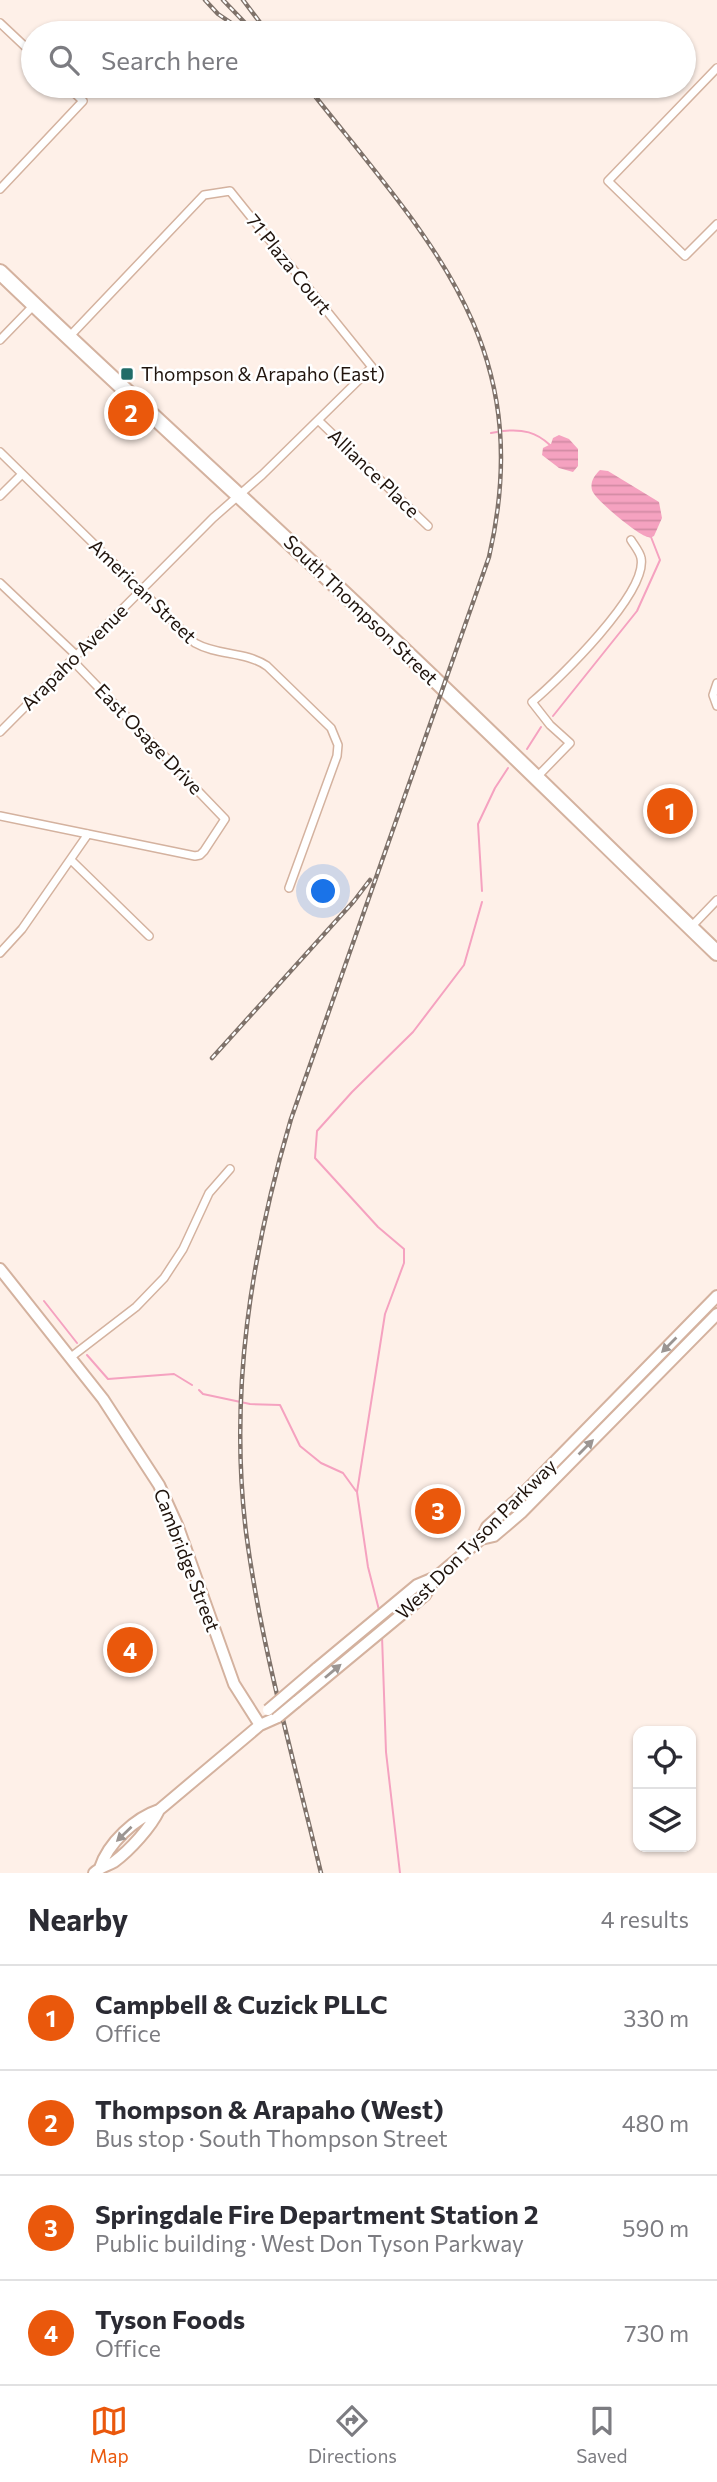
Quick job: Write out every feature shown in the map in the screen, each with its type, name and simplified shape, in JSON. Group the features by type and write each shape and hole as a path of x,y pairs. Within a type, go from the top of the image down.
{"highway":[{"name":"South Thompson Street","path":"0,272 240,495 717,953"}],"main road":[{"name":"Cambridge Street","path":"0,1269 71,1357 132,1442 159,1485 178,1527 234,1684 260,1724"},
{"name":"West Don Tyson Parkway","path":"97,1870 114,1862 152,1824 159,1810 273,1713 296,1702 425,1595 436,1577 481,1539 487,1527 524,1493 717,1296"},
{"path":"481,1539 494,1536 521,1513 717,1314"},
{"path":"273,1713 316,1669 389,1608 417,1585 436,1577"}],"street":[{"path":"0,23 21,43"},
{"path":"696,90 717,68"},
{"path":"0,190 83,101 80,98"},
{"path":"688,98 608,181 685,256 717,223"},
{"name":"71 Plaza Court","path":"68,338 204,195 230,191 372,367 240,495"},
{"path":"0,340 34,305"},
{"name":"Alliance Place","path":"319,421 428,526"},
{"name":"American Street","path":"0,452 195,643 215,651 247,656 267,666 331,728 336,736 337,755 289,888"},
{"path":"0,496 22,474"},
{"name":"Arapaho Avenue","path":"1,729 240,495"},
{"path":"536,778 570,743 550,725 532,702 607,627 632,589 641,570 642,559 631,540"},
{"name":"East Osage Drive","path":"0,583 225,819 200,855 195,856 88,834"},
{"path":"717,683 713,695 717,706"},
{"path":"0,816 88,834 22,929 0,953"},
{"path":"71,860 149,936"},
{"path":"690,928 717,900"},
{"path":"71,1357 136,1307 164,1278 183,1249 209,1193 230,1169"}],"shaded area":[{"path":"559,435 569,439 578,449 578,466 573,472 559,468 542,455 543,448"},
{"path":"600,470 608,471 659,502 662,518 654,536 643,535 608,509 595,495 592,482"}],"waterway":[{"path":"503,431 529,432 550,445"},
{"path":"491,433 497,432"},
{"path":"553,716 637,611 660,560 651,537"},
{"path":"527,749 541,727"},
{"path":"482,891 478,824 508,768"},
{"path":"379,1610 368,1567 357,1492 385,1314 404,1263 404,1249 378,1227 315,1158 317,1131 413,1032 464,965 482,902"},
{"path":"44,1301 77,1343"},
{"path":"87,1355 108,1379 174,1374 192,1385"},
{"path":"199,1390 203,1394 250,1404 280,1405 300,1446 321,1463 343,1473 356,1491"},
{"path":"382,1636 386,1752 400,1873"}],"railway":[{"path":"205,0 228,21"},
{"path":"223,0 243,21"},
{"path":"243,0 259,21"},
{"path":"317,98 394,195 431,247 462,299 485,355 498,415 500,482 489,557 291,1119 265,1221 247,1324 240,1427 246,1532 269,1661 321,1873"},
{"path":"212,1058 370,880"}],"place":[{"name":"Thompson & Arapaho (East)","path":"127,374"},
{"name":"Thompson & Arapaho (West)","path":"131,413"},
{"name":"Campbell & Cuzick PLLC","path":"670,811"},
{"name":"Springdale Fire Department Station 2","path":"438,1511"},
{"name":"Tyson Foods","path":"130,1650"}]}
